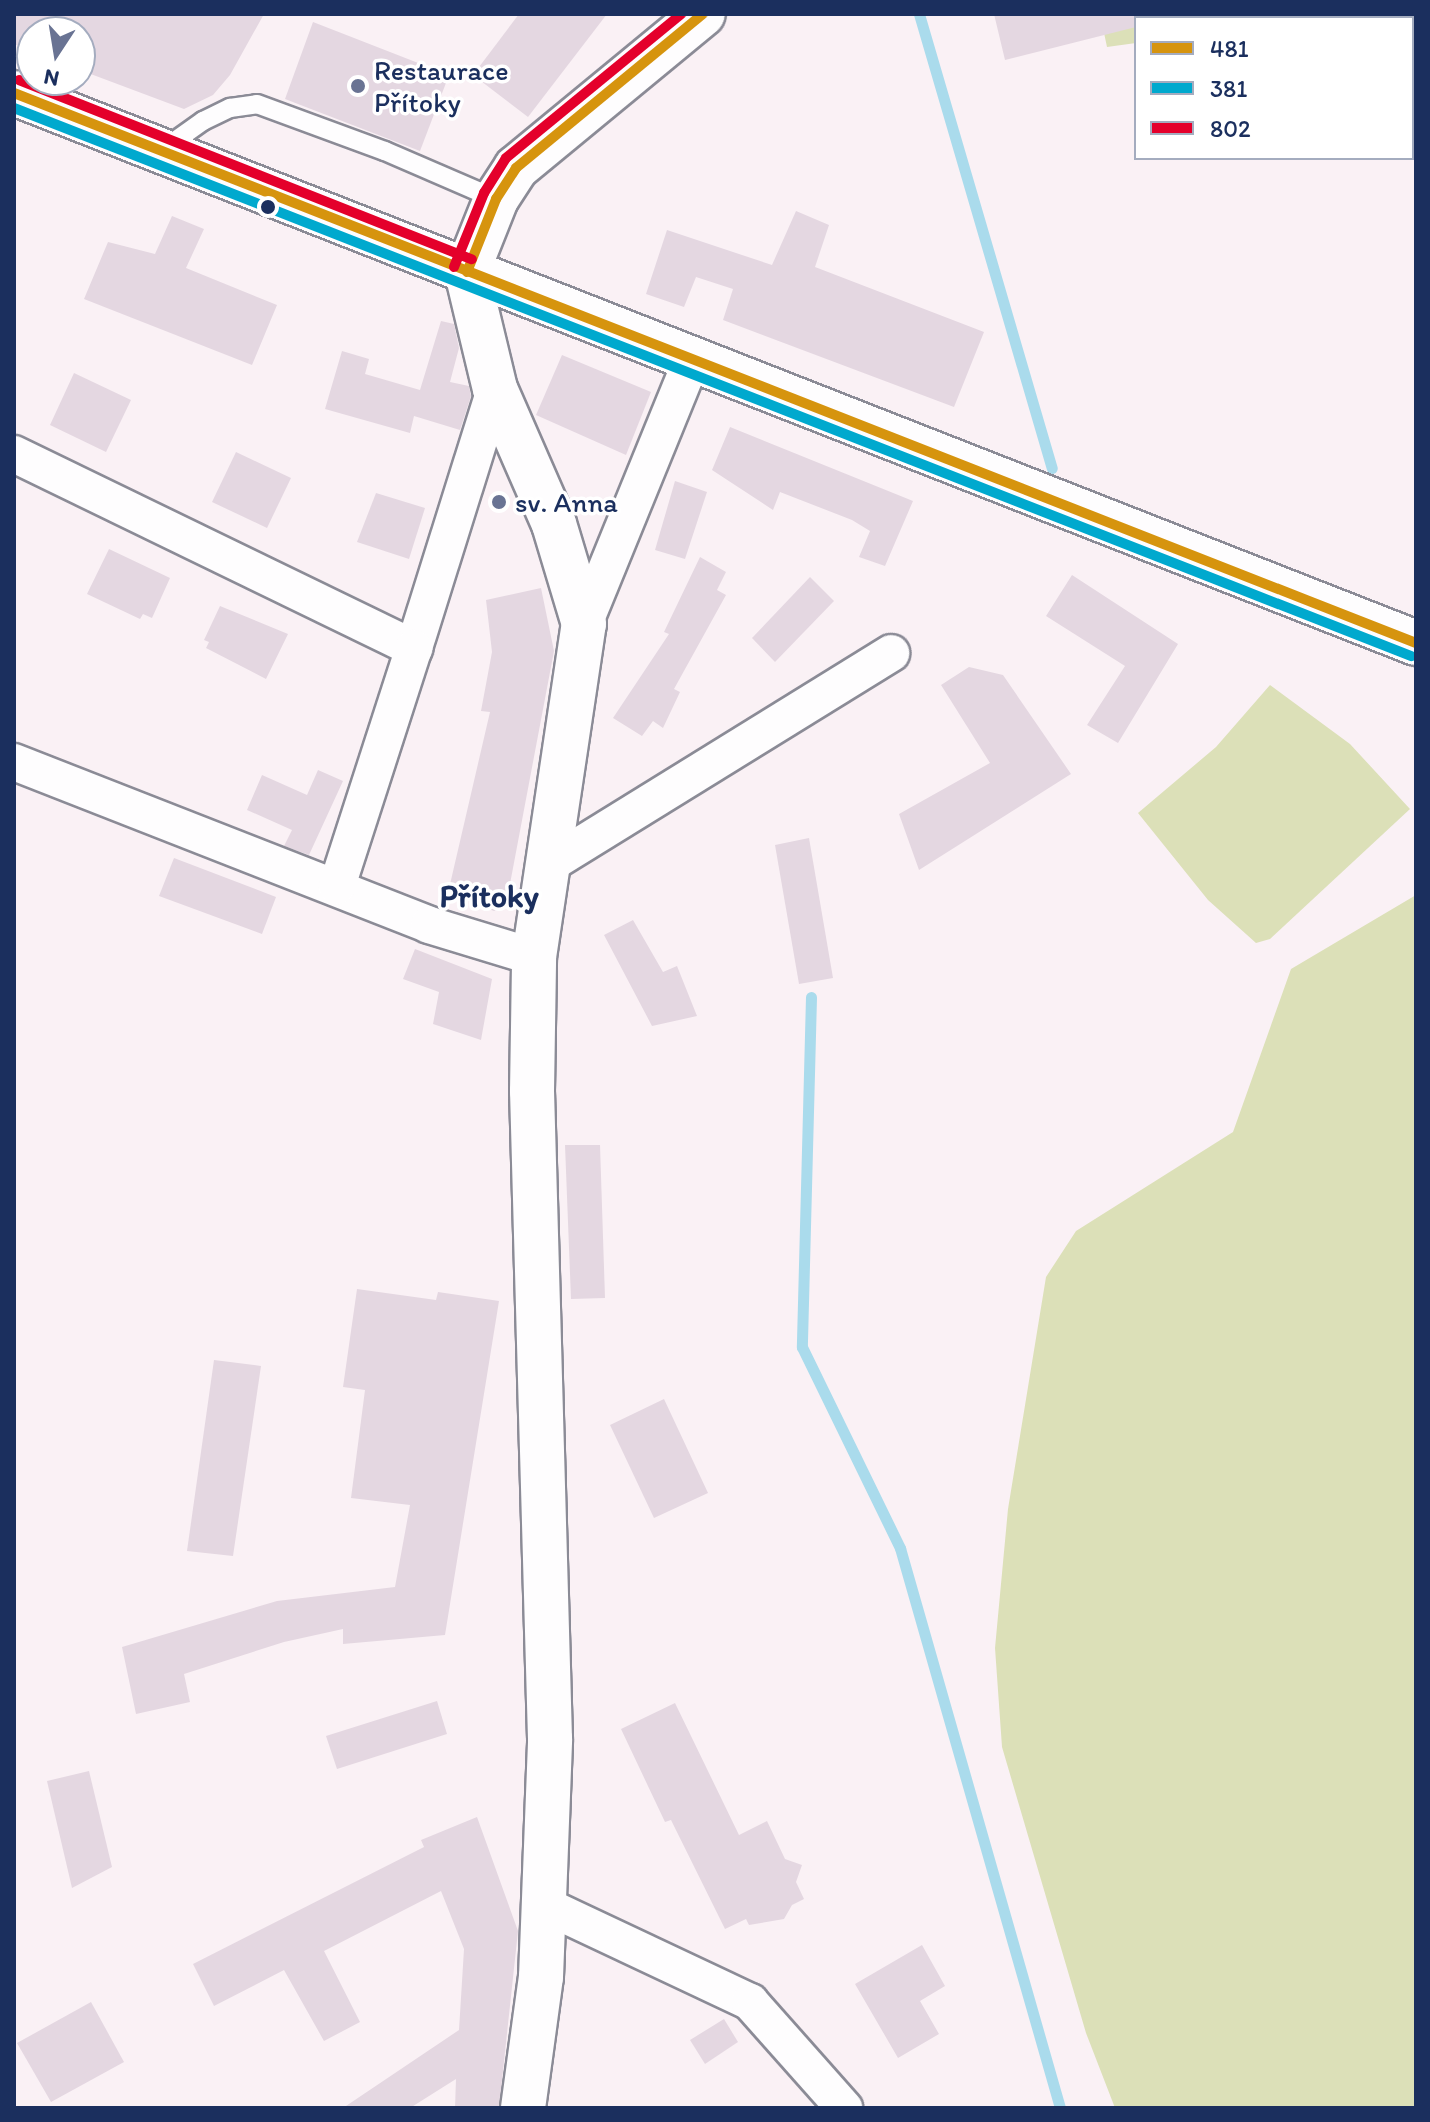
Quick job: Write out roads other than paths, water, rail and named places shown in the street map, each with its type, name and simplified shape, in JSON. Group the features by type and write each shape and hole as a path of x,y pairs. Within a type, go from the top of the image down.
{"street":[{"path":"584,624 554,524 495,389 467,272 496,199 528,154 703,14"},
{"path":"14,93 1416,643"},
{"path":"523,2108 541,1977 550,1739 532,1091 534,957 545,867 584,624 692,360"},
{"path":"337,886 495,389"},
{"path":"14,454 414,648"},
{"path":"545,867 891,653"},
{"path":"14,762 337,886 429,925 534,957"},
{"path":"544,1905 750,2002 844,2108"}],"lane":[{"path":"161,151 203,121 230,108 257,104 343,134 496,199"}],"waterway":[{"path":"919,14 1052,468"},
{"path":"811,997 802,1347 900,1548 1060,2108"}],"place":[{"name":"Restaurace Přítoky","path":"358,86"},
{"name":"sv. Anna","path":"499,502"}],"district":[{"name":"Přítoky","path":"489,896"}]}
